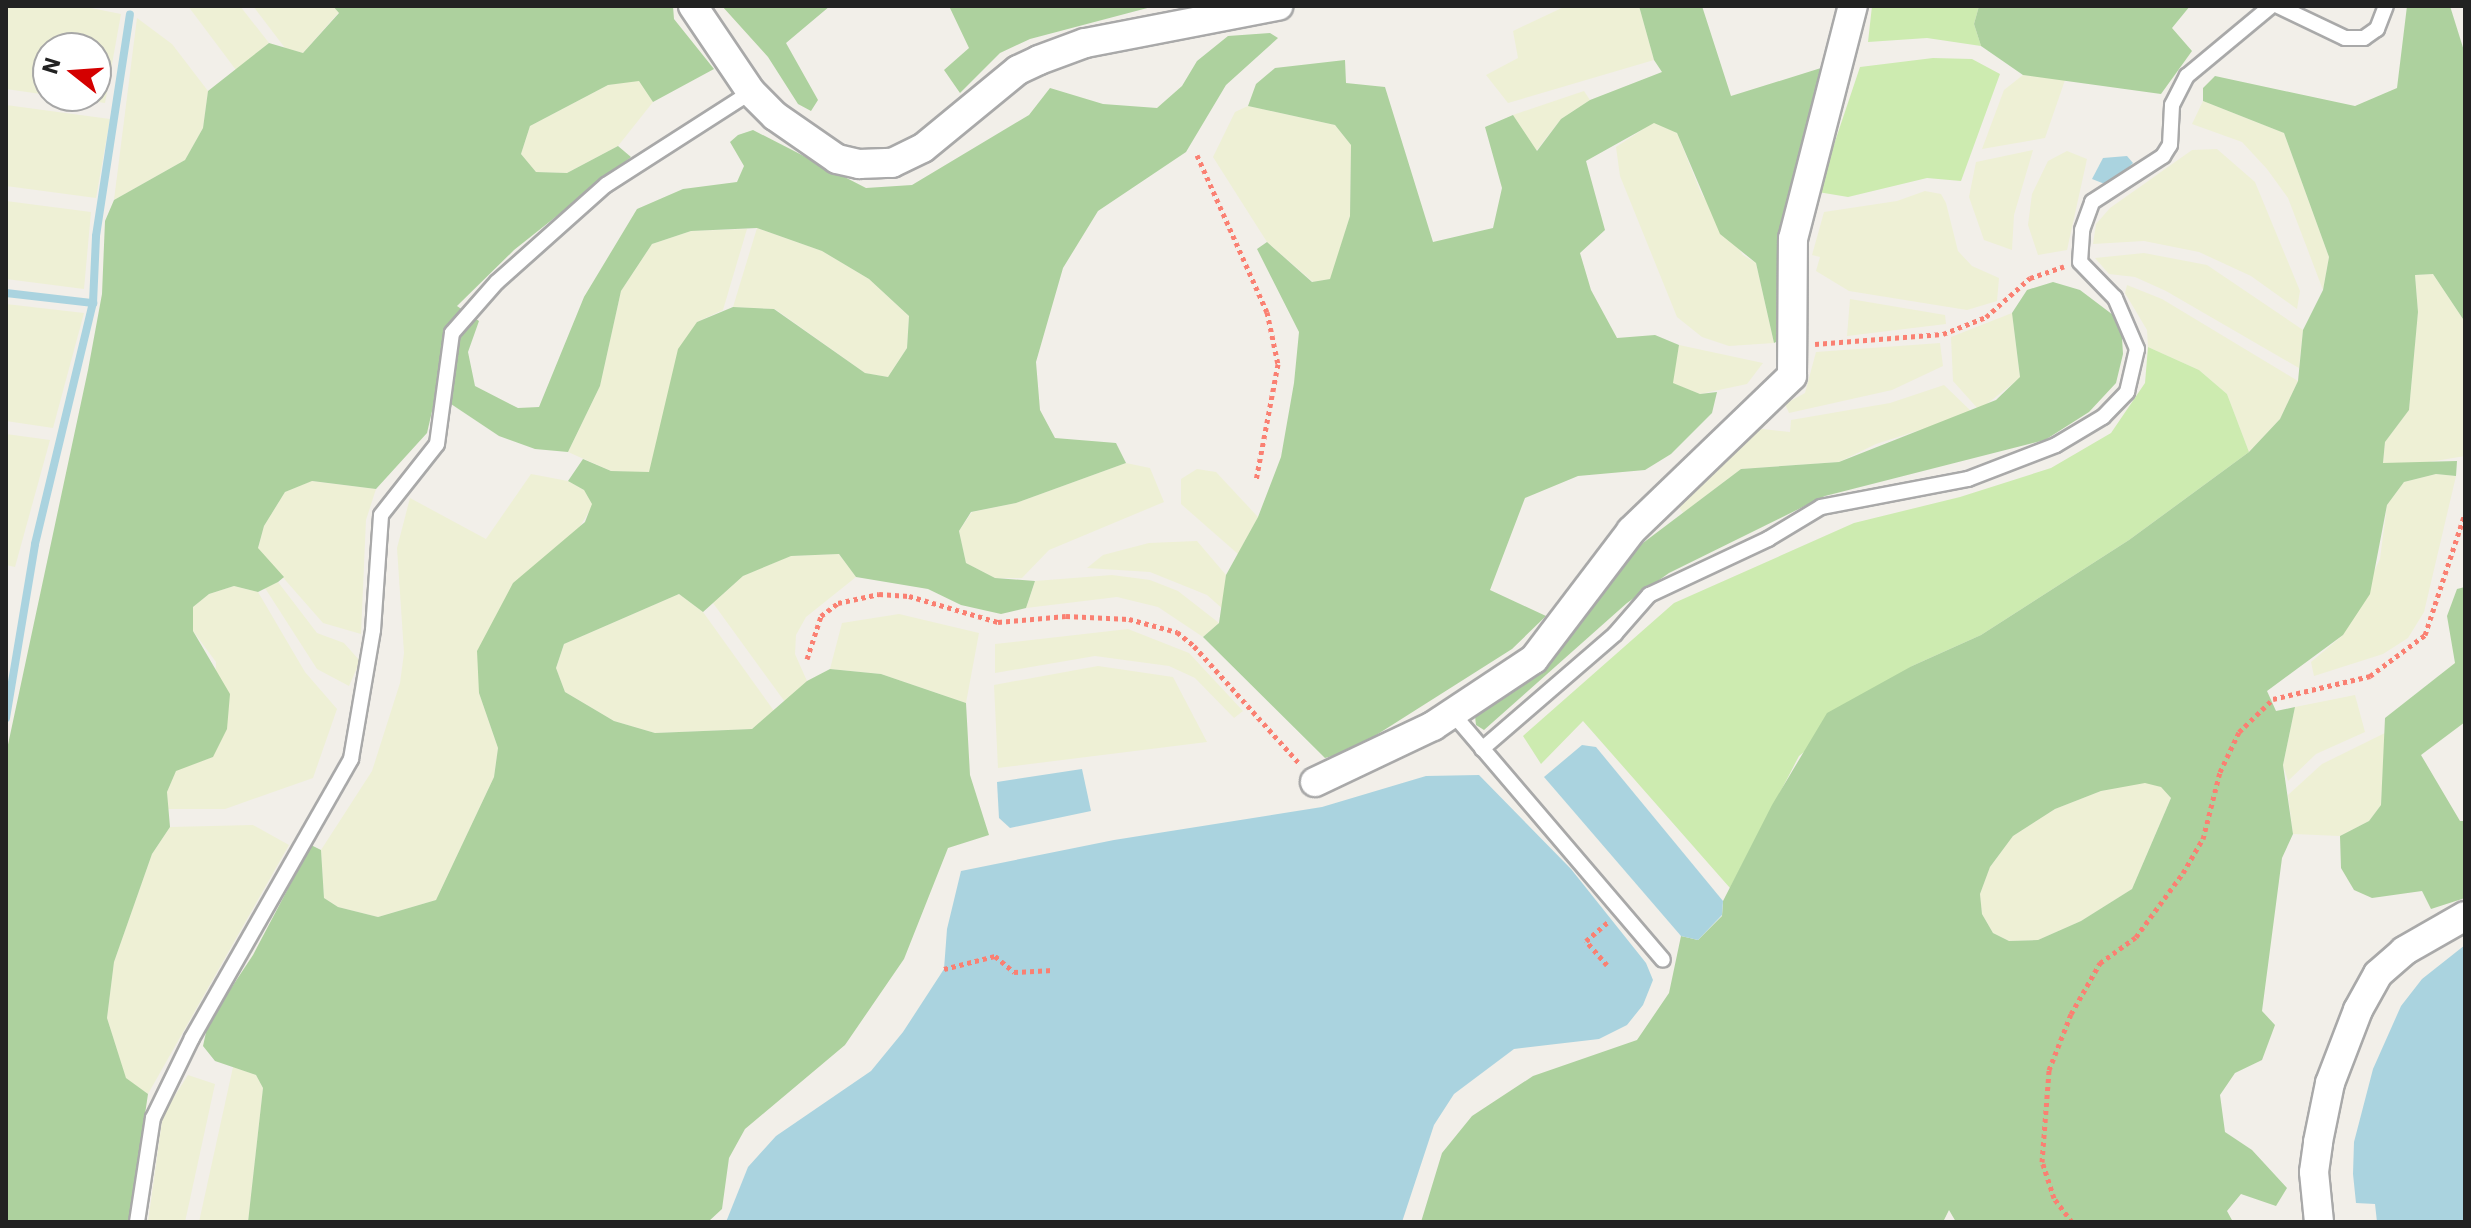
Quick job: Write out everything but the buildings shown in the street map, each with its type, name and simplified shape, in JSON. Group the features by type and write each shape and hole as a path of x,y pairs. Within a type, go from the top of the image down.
{"street":[{"path":"693,6 751,92 775,116 837,159 892,163 923,148 1018,70 1039,60 1085,43 1278,6"},
{"path":"1315,782 1453,714 1534,659 1631,531 1792,376 1794,346 1789,269 1793,239 1853,6"},
{"path":"2319,1222 2314,1172 2318,1142 2330,1083 2358,1010 2378,974 2404,951 2465,916"}],"lane":[{"path":"1482,749 1615,634 1649,595 1768,539 1821,507 1968,479 2056,445 2103,417 2127,392 2137,349 2115,298 2080,262 2082,230 2092,202 2163,156 2170,145 2172,105 2187,76 2271,6"},
{"path":"2278,6 2345,38 2364,38 2377,29 2386,6"},
{"path":"137,1222 158,1105 351,759 373,630 381,515 437,444 452,333 497,282 606,185 751,92"},
{"path":"1453,714 1663,960"}],"path":[{"path":"1197,155 1267,312 1278,364 1256,480"},
{"path":"1794,346 1943,334 1986,317 2042,270 2080,262"},
{"path":"2072,1222 2054,1198 2042,1162 2049,1070 2071,1014 2100,963 2136,937 2183,873 2203,839 2220,772 2239,732 2273,699 2370,676 2425,635 2465,513"},
{"path":"807,659 821,616 838,603 879,594 909,596 998,622 1066,616 1155,625 1177,632 1194,646 1315,782"},
{"path":"1607,965 1586,941 1611,919"},
{"path":"944,969 995,956 1014,972 1053,970"}],"green space":[{"path":"6,6 81,6 121,14 112,64 112,32 32,32 32,93 6,89"},
{"path":"188,6 240,6 269,43 236,70"},
{"path":"253,6 333,6 339,12 303,53 285,48"},
{"path":"333,6 673,6 674,19 714,69 653,102 639,81 608,85 530,126 521,154 536,172 567,173 618,146 631,157 514,250 457,306 479,321 468,352 475,386 518,408 539,407 584,297 637,209 683,189 737,182 744,166 730,142 738,135 753,130 866,188 912,185 1029,115 1050,88 1103,104 1157,108 1182,86 1197,61 1228,36 1270,33 1278,38 1226,85 1186,152 1098,211 1063,268 1036,362 1040,410 1055,438 1116,443 1126,463 1016,503 971,512 959,531 966,563 995,578 1035,581 1026,608 1001,614 961,605 928,589 856,577 839,554 791,556 743,576 703,612 679,594 564,644 556,668 565,692 614,721 655,733 752,729 807,681 830,669 881,674 966,703 970,775 989,835 948,848 904,959 845,1045 745,1129 729,1158 722,1209 708,1222 248,1222 263,1088 256,1075 215,1061 203,1046 208,1023 253,955 311,845 321,850 324,898 338,907 378,917 436,900 494,777 498,748 479,693 477,651 513,583 585,522 592,504 584,490 568,481 583,459 611,471 649,472 678,349 697,322 733,307 774,309 865,373 888,377 907,348 909,316 869,279 822,251 757,228 691,231 652,244 621,291 600,386 568,452 535,449 499,436 436,394 427,433 376,489 312,481 285,492 264,526 258,548 284,577 258,592 234,586 209,594 193,607 193,631 230,694 227,729 213,757 176,771 167,792 170,827 152,854 114,962 107,1018 126,1078 148,1094 129,1222 6,1222 6,754 88,370 102,294 105,221 114,200 185,160 203,128 208,91 269,43 303,53 339,13"},
{"path":"722,6 830,6 786,43 818,100 811,111 798,104 768,57"},
{"path":"949,6 1155,6 1030,39 1000,53 960,93 944,70 969,48"},
{"path":"1566,6 1639,6 1654,60 1508,103 1486,75 1518,58 1513,31"},
{"path":"1639,6 1702,6 1731,96 1821,68 1784,338 1774,343 1756,263 1720,234 1677,133 1654,123 1586,161 1605,230 1580,253 1591,290 1617,338 1655,335 1679,345 1673,383 1700,394 1717,392 1712,413 1671,454 1645,470 1578,476 1525,498 1490,590 1546,616 1512,649 1351,751 1325,758 1203,637 1219,623 1226,575 1258,517 1281,457 1294,383 1299,332 1257,249 1267,242 1312,282 1330,279 1350,216 1351,145 1335,125 1248,106 1256,84 1275,68 1345,60 1346,83 1385,87 1433,242 1493,228 1502,188 1485,127 1513,115 1537,151 1561,119 1590,100 1662,72 1654,60"},
{"path":"1872,6 1979,6 1974,24 1981,46 1927,38 1868,42"},
{"path":"1979,6 2190,6 2172,28 2192,51 2161,94 2023,75 1981,46 1974,24"},
{"path":"2407,6 2450,6 2465,54 2465,322 2433,274 2415,275 2418,312 2409,410 2385,442 2383,463 2457,461 2456,476 2436,474 2404,482 2387,505 2370,594 2343,635 2267,691 2276,711 2295,707 2283,765 2293,834 2282,858 2262,1011 2275,1025 2262,1060 2235,1073 2220,1095 2225,1132 2252,1150 2287,1188 2276,1206 2241,1194 2227,1211 2233,1222 1956,1222 1949,1210 1943,1222 1421,1222 1442,1153 1472,1116 1533,1076 1637,1040 1669,993 1681,936 1698,940 1722,916 1723,901 1772,805 1827,713 1912,666 1981,635 2129,540 2249,452 2280,419 2298,381 2303,330 2323,290 2329,257 2284,133 2203,101 2203,88 2215,76 2355,106 2397,88","holes":["2145,783 2161,787 2171,798 2132,889 2081,921 2038,940 2009,941 1993,933 1982,914 1980,894 1990,867 2013,836 2055,809 2101,791"]},
{"path":"137,18 172,44 208,91 203,128 185,160 114,200"},
{"path":"1933,58 1972,59 2000,74 1961,181 1927,178 1848,197 1818,192 1860,67"},
{"path":"2023,75 2065,80 2045,138 1982,149 2004,90"},
{"path":"639,80 653,102 618,146 567,173 536,172 521,154 530,126 608,85"},
{"path":"1584,91 1590,100 1561,119 1536,151 1513,115"},
{"path":"2203,101 2284,133 2329,257 2323,290 2288,198 2267,169 2242,142 2192,124"},
{"path":"6,105 32,108 32,112 110,119 96,198 6,186"},
{"path":"1248,106 1335,125 1351,145 1350,216 1331,279 1313,282 1267,242 1213,157 1235,112"},
{"path":"1654,122 1677,133 1701,193 1743,255 1756,263 1774,343 1729,346 1702,337 1677,317 1620,176 1616,147"},
{"path":"2217,149 2255,182 2300,291 2297,309 2251,276 2199,252 2144,241 2093,244 2096,224 2110,208 2192,150"},
{"path":"2033,150 2014,215 2012,250 1984,240 1969,197 1976,162"},
{"path":"2067,151 2087,159 2067,250 2038,255 2028,225 2032,194 2048,161"},
{"path":"1925,191 1941,194 1946,203 1958,251 1972,266 1999,278 1997,301 1967,310 1849,291 1816,271 1820,257 1812,255 1824,212 1897,201"},
{"path":"6,201 91,212 84,289 6,279"},
{"path":"757,228 822,251 869,279 909,316 907,348 888,377 865,373 775,309 733,307"},
{"path":"747,229 723,310 697,322 649,473 611,471 568,452 600,386 621,291 652,244 691,231"},
{"path":"2144,253 2207,265 2303,330 2299,368 2166,291 2135,277 2109,274 2095,258"},
{"path":"2433,274 2465,322 2465,456 2405,466 2383,463 2385,442 2409,410 2418,312 2415,275"},
{"path":"2053,282 2080,290 2121,321 2123,354 2116,383 2089,412 2045,440 1825,496 1669,573 1627,603 1484,730 1476,725 1475,716 1533,673 1573,633 1635,549 1741,469 1839,462 1996,400 2020,377 2012,313 2027,290"},
{"path":"2127,285 2162,299 2298,381 2280,419 2249,452 2227,394 2199,370 2148,347 2147,330 2125,293"},
{"path":"1850,299 1945,315 1946,324 1847,336"},
{"path":"6,304 84,313 53,428 6,421"},
{"path":"2012,313 2020,378 1979,410 1953,381 1951,337"},
{"path":"1940,343 1943,366 1892,390 1789,413 1785,404 1805,393 1816,352"},
{"path":"1679,345 1763,363 1747,384 1700,394 1672,383"},
{"path":"2148,347 2199,370 2227,394 2249,452 2129,540 1981,635 1912,666 1799,756 1730,888 1583,721 1541,764 1523,736 1674,603 1854,523 1960,497 2051,468 2111,433 2145,383"},
{"path":"1944,385 1973,413 1876,444 1839,462 1741,469 1683,513 1675,501 1754,428 1790,432 1791,420 1890,403"},
{"path":"6,434 50,440 15,567 6,565"},
{"path":"1126,463 1150,468 1164,502 1049,550 1022,578 995,578 966,563 959,531 972,512 1016,503"},
{"path":"1197,469 1216,472 1258,517 1238,554 1181,504 1181,479"},
{"path":"531,474 568,481 584,490 593,505 479,693 498,748 494,777 436,900 378,917 338,907 324,898 321,850 372,771 400,683 404,653 397,548 410,498 486,539"},
{"path":"2436,474 2456,476 2424,612 2408,638 2383,654 2314,676 2311,662 2343,635 2380,559 2387,505 2404,482"},
{"path":"311,481 376,489 366,520 361,634 323,623 258,549 264,526 285,492"},
{"path":"1197,541 1226,575 1224,610 1207,595 1150,572 1087,568 1103,555 1149,543"},
{"path":"839,554 856,577 806,617 796,635 795,654 807,681 785,702 713,603 743,576 790,556"},
{"path":"1112,575 1150,580 1178,591 1219,623 1203,637 1158,607 1117,597 1026,608 1035,581"},
{"path":"278,582 317,633 344,643 360,661 349,686 317,669 265,588"},
{"path":"234,586 258,592 305,672 337,709 313,778 225,809 168,809 167,792 176,770 213,757 216,662 193,631 193,607 209,594"},
{"path":"2465,587 2465,722 2421,755 2460,821 2465,821 2465,898 2431,909 2422,891 2372,898 2354,890 2341,868 2340,836 2369,821 2381,805 2385,718 2455,663 2447,616 2457,589"},
{"path":"679,594 703,612 774,711 752,729 655,733 614,721 565,692 556,668 564,644"},
{"path":"899,614 979,633 966,703 881,674 830,669 842,623"},
{"path":"1128,629 1189,653 1243,711 1234,718 1195,678 1169,666 1095,656 995,673 995,644"},
{"path":"1098,666 1173,677 1207,742 998,768 994,685"},
{"path":"2355,695 2365,732 2316,754 2288,781 2283,765 2295,707"},
{"path":"2385,733 2381,805 2369,821 2340,836 2293,834 2288,795 2322,764"},
{"path":"2145,782 2161,787 2171,798 2132,889 2081,921 2038,940 2009,941 1993,933 1982,914 1980,894 1990,867 2013,836 2055,809 2101,791"},
{"path":"253,825 289,845 148,1094 126,1079 107,1018 114,962 152,854 170,827"},
{"path":"233,1067 256,1075 263,1088 248,1222 199,1222"},
{"path":"188,1075 215,1084 185,1222 148,1222 163,1114"}],"water":[{"path":"2127,156 2133,163 2110,186 2092,179 2103,158"},
{"path":"1582,745 1596,747 1723,901 1722,915 1698,940 1681,936 1544,777"},
{"path":"1082,769 1091,811 1010,828 999,818 997,782"},
{"path":"1479,775 1571,869 1646,963 1653,980 1643,1005 1627,1025 1599,1039 1514,1049 1454,1094 1434,1125 1402,1222 726,1222 748,1167 776,1136 871,1071 903,1032 944,969 947,929 961,871 1114,840 1322,807 1426,776"},
{"path":"2465,945 2465,1222 2377,1222 2375,1204 2356,1203 2353,1174 2354,1142 2373,1069 2401,1006 2422,979"}],"waterway":[{"path":"6,718 35,544 93,303 96,236 130,15"},
{"path":"6,293 93,303"}]}
